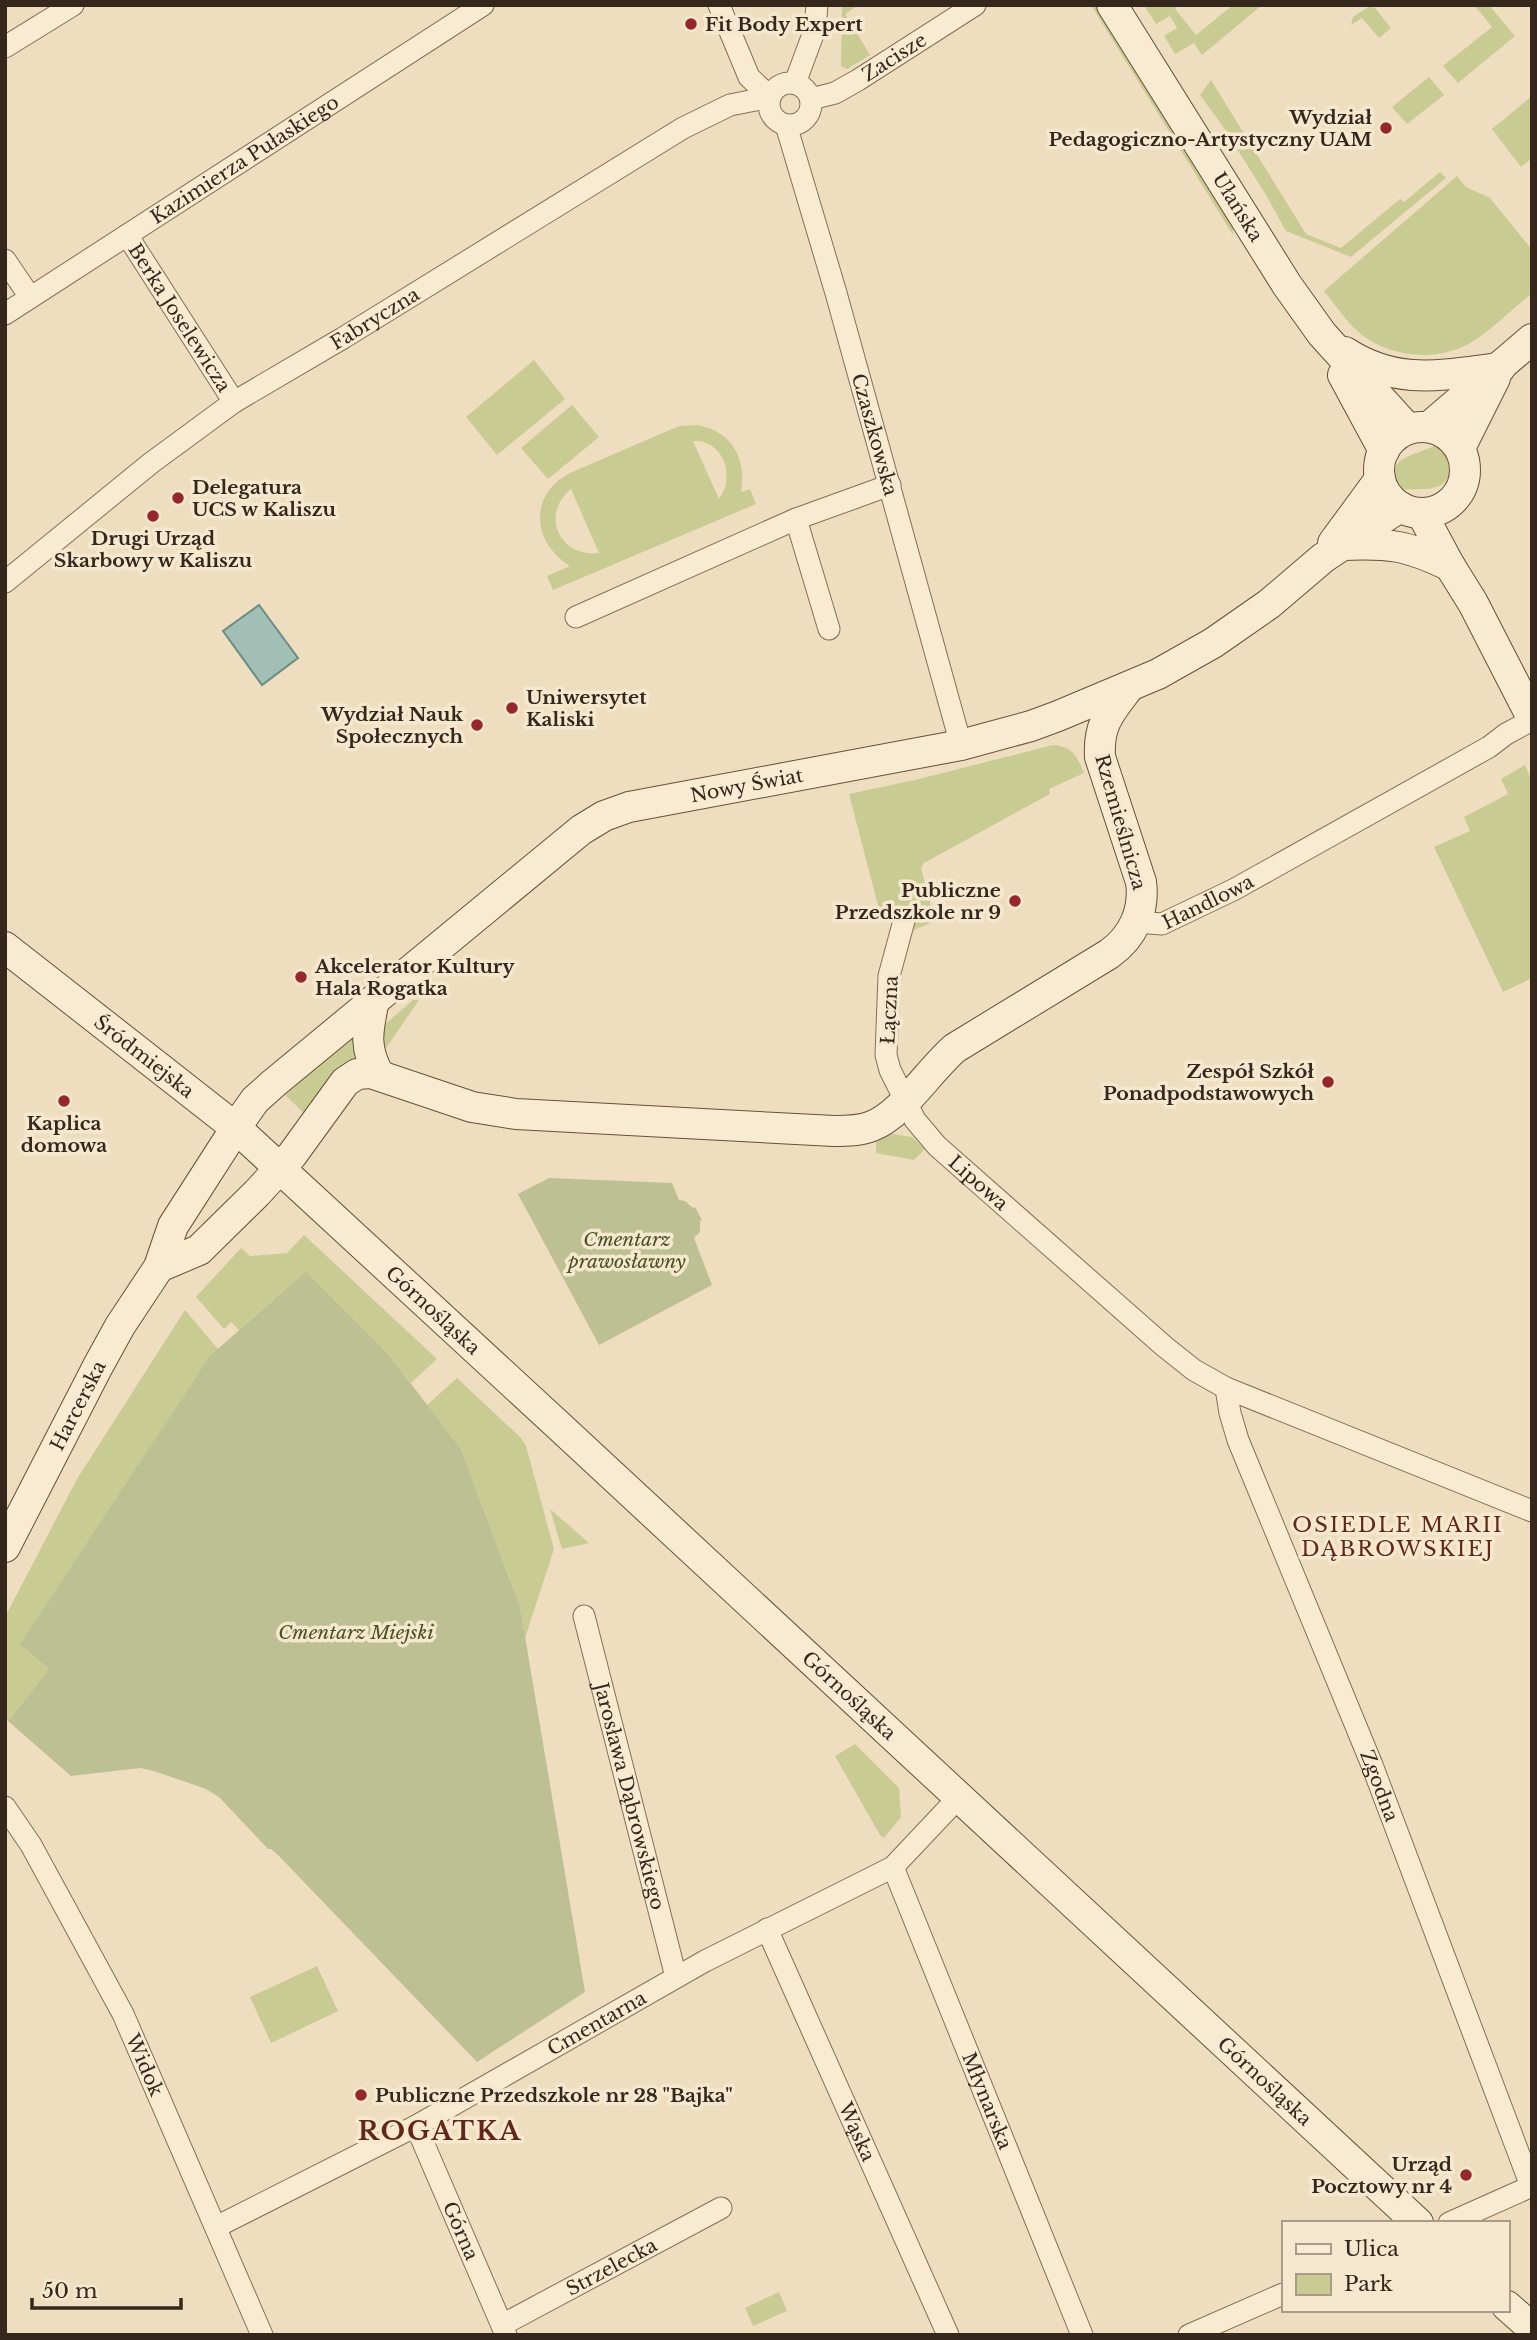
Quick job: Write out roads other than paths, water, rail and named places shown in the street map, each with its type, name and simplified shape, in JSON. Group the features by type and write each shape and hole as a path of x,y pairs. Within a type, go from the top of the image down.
{"street":[{"path":"5,47 73,5"},
{"name":"Kazimierza Pułaskiego","path":"5,314 483,5"},
{"path":"719,5 750,77 770,97"},
{"path":"795,83 815,29 817,5"},
{"name":"Zacisze","path":"811,99 835,93 858,80 975,5"},
{"name":"Ułańska","path":"1112,5 1254,235 1322,334 1382,465"},
{"path":"741,102 750,77"},
{"path":"795,83 805,88 812,106 806,119 786,125 773,117 770,97 779,85 795,83"},
{"name":"Fabryczna","path":"5,582 152,463 233,402 354,331 683,128 741,102 770,97"},
{"name":"Czaszkowska","path":"786,125 890,485 961,745"},
{"name":"Berka Joselewicza","path":"127,235 233,402"},
{"path":"5,260 30,297"},
{"path":"1322,334 1347,354 1393,374 1419,377 1500,368"},
{"name":"Ułańska","path":"1322,334 1419,428"},
{"path":"1419,428 1447,434 1460,448 1466,469 1465,480 1455,499 1423,509 1391,500 1382,465 1390,442 1419,428 1500,368 1532,339"},
{"path":"1460,448 1500,368"},
{"name":"Nowy Świat","path":"1332,552 1382,465"},
{"path":"576,617 796,519 890,485"},
{"path":"1423,509 1450,566 1473,603"},
{"path":"1423,509 1532,719"},
{"name":"Nowy Świat","path":"236,1128 264,1091 581,830 604,816 658,801 961,745 1031,726 1129,687 1185,660 1241,625 1332,552 1423,509"},
{"path":"796,519 830,629"},
{"path":"1332,552 1385,544 1415,550 1450,566"},
{"name":"Rzemieślnicza","path":"1129,687 1102,726 1100,757 1141,882 1142,902 1149,923"},
{"name":"Handlowa","path":"905,1102 955,1048 1114,950 1149,923 1235,889 1489,747 1532,719"},
{"path":"1031,726 1075,730 1100,757"},
{"name":"Łączna","path":"905,917 889,976 886,1055 905,1102"},
{"name":"Śródmiejska","path":"5,947 236,1128 280,1169"},
{"path":"374,1000 368,1027 368,1049 379,1075"},
{"path":"159,1267 199,1250 280,1169 345,1083 357,1074 379,1075 472,1107 541,1116 849,1131 881,1122 905,1102"},
{"name":"Lipowa","path":"905,1102 920,1128 958,1165 1194,1370 1226,1388 1532,1511"},
{"name":"Harcerska","path":"5,1547 120,1326 159,1267 173,1226 236,1128"},
{"name":"Górnośląska","path":"280,1169 1416,2221"},
{"name":"Zgodna","path":"1226,1388 1238,1440 1372,1765 1531,2186"},
{"name":"Jarosława Dąbrowskiego","path":"584,1616 676,1977"},
{"name":"Cmentarna","path":"216,2227 416,2126 676,1977 893,1867 959,1797"},
{"name":"Widok","path":"5,1807 31,1845 123,2014 262,2335"},
{"name":"Młynarska","path":"893,1867 1082,2335"},
{"name":"Wąska","path":"767,1929 948,2335"},
{"name":"Górna","path":"416,2126 504,2330"},
{"path":"1453,2221 1531,2186"},
{"name":"Strzelecka","path":"504,2330 721,2208"},
{"path":"1189,2335 1282,2294"},
{"path":"1509,2308 1532,2328"}],"water":[{"path":"259,605 298,658 262,685 223,631"}],"place":[{"name":"Fit Body Expert","path":"691,24"},
{"name":"Wydział Pedagogiczno-Artystyczny UAM","path":"1386,128"},
{"name":"Delegatura UCS w Kaliszu","path":"178,498"},
{"name":"Drugi Urząd Skarbowy w Kaliszu","path":"153,516"},
{"name":"Uniwersytet Kaliski","path":"512,708"},
{"name":"Wydział Nauk Społecznych","path":"477,725"},
{"name":"Publiczne Przedszkole nr 9","path":"1015,901"},
{"name":"Akcelerator Kultury Hala Rogatka","path":"301,977"},
{"name":"Zespół Szkół Ponadpodstawowych","path":"1328,1082"},
{"name":"Kaplica domowa","path":"64,1101"},
{"name":"Publiczne Przedszkole nr 28 \"Bajka\"","path":"361,2095"},
{"name":"Urząd Pocztowy nr 4","path":"1466,2175"}],"district":[{"name":"OSIEDLE MARII DĄBROWSKIEJ","path":"1398,1537"},
{"name":"ROGATKA","path":"440,2131"}],"park label":[{"name":"Cmentarz prawosławny","path":"627,1250"},
{"name":"Cmentarz Miejski","path":"356,1632"}]}
